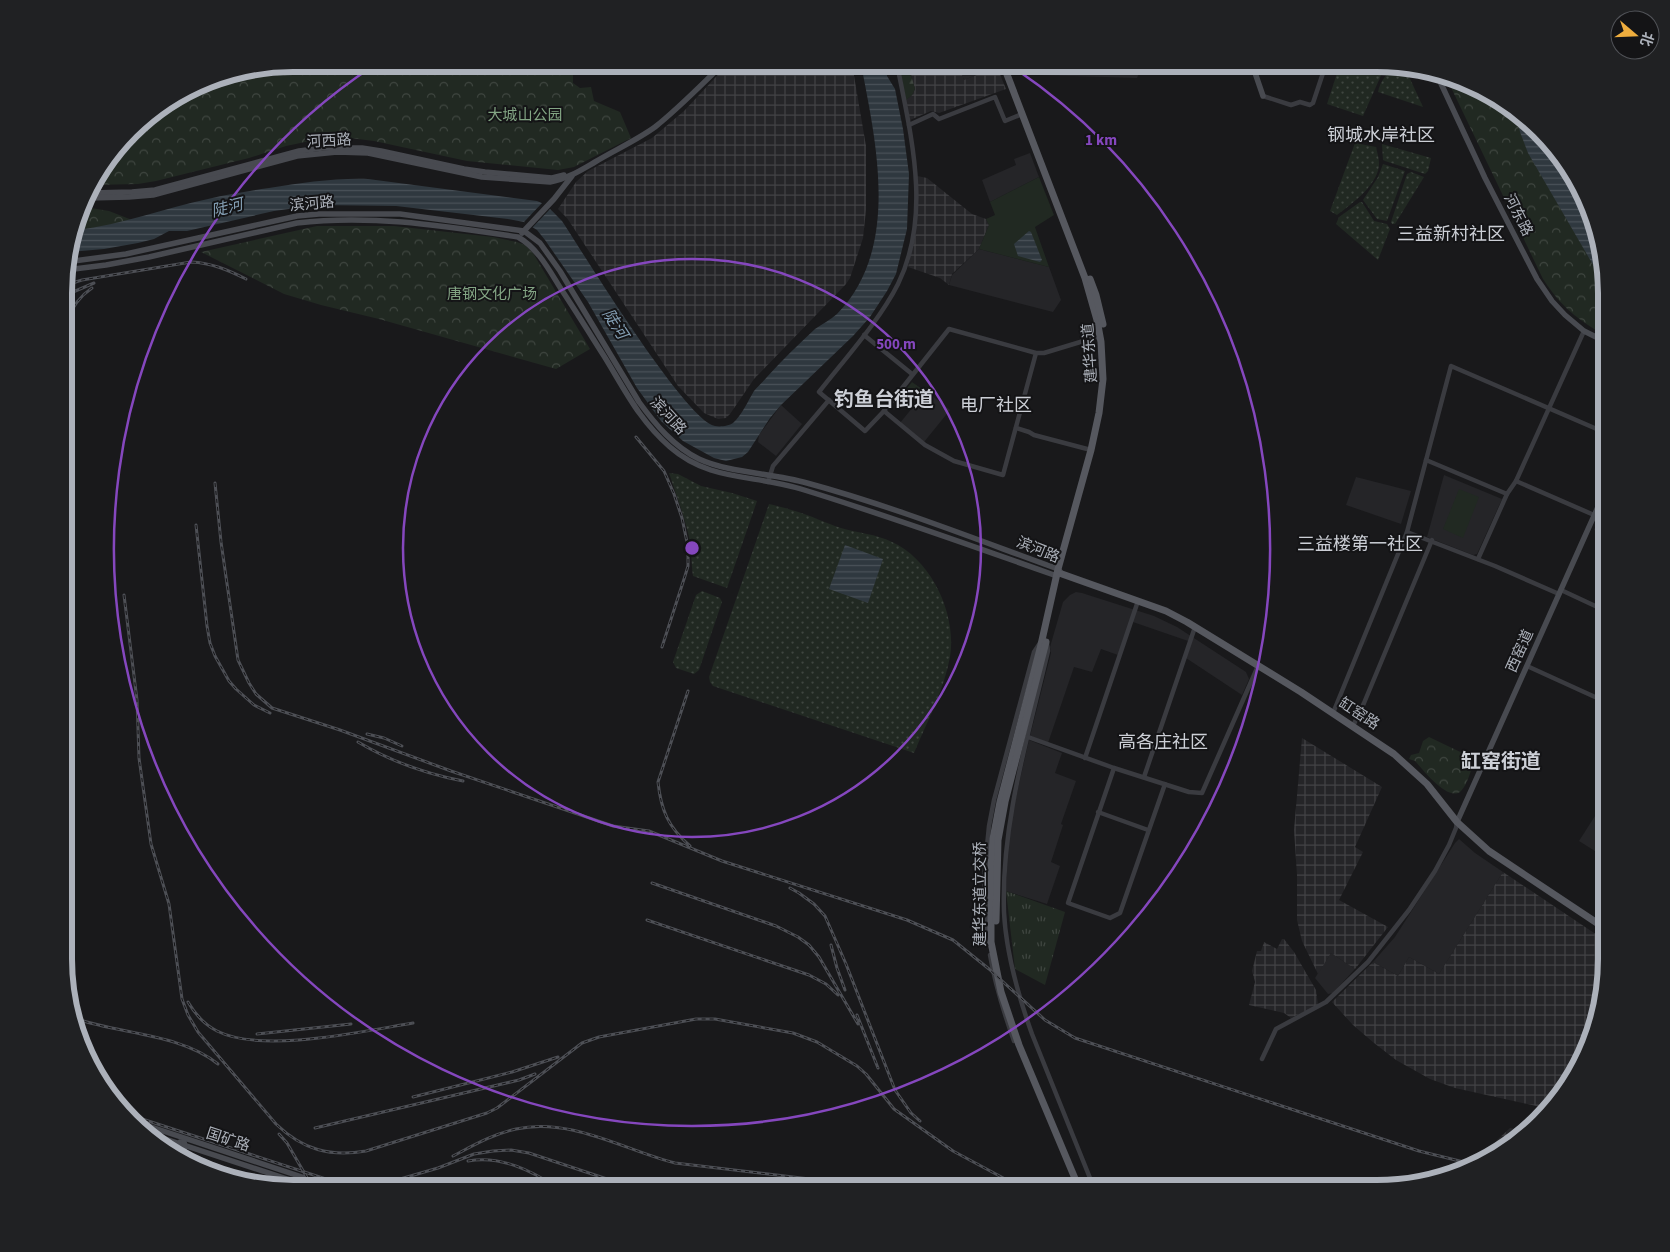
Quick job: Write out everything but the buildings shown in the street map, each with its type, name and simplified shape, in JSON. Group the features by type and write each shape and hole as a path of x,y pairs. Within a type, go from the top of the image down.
{"main road":[{"name":"河西路","path":"94,198 153,195 297,156 337,152 368,153 482,177 550,182 573,174 641,136 689,97 715,72"},
{"name":"建华东道","path":"1006,72 1085,278 1100,336 1103,379 1099,413 1091,450 1059,573 1042,650"},
{"name":"建华东道","path":"1011,72 1096,295 1106,343 1107,379 1099,432 1059,573"},
{"path":"1255,72 1263,96"},
{"name":"河东路","path":"1440,82 1485,178 1537,279 1552,301 1565,315 1584,331 1598,338"},
{"name":"河西路","path":"97,193 155,190 299,152 336,147 382,150 464,170 552,178 573,174"},
{"path":"518,237 573,174"},
{"name":"滨河路","path":"75,261 126,254 297,216 319,214 400,214 525,229 540,243 560,271 638,402 660,428 683,449 712,465 808,483 874,504 1059,573"},
{"name":"滨河路","path":"74,269 149,257 308,221 402,221 518,237 529,244 544,263 605,358 635,410 669,446 694,464 711,471 798,488 872,510 1059,573"},
{"name":"西窑道","path":"1456,822 1528,666 1598,506"},
{"name":"缸窑路","path":"1059,573 1166,611 1195,627 1353,726 1394,754 1427,784 1456,822 1488,850 1598,924"},
{"name":"建华东道立交桥","path":"1042,650 1000,802 993,839 991,942 1001,992 1019,1045 1075,1180"},
{"name":"建华东道立交桥","path":"1042,650 1005,802 998,840 996,943 1005,991 1023,1045 1081,1180"},
{"name":"国矿路","path":"154,1130 182,1142"},
{"name":"国矿路","path":"164,1137 307,1180"},
{"path":"179,1147 182,1142"},
{"path":"182,1142 182,1149"}],"street":[{"path":"899,72 909,125 915,170 916,205 912,244 898,286 864,335 819,392 865,431 884,411 948,329 1036,353 1044,353 1100,336"},
{"path":"1263,96 1291,105 1300,102 1310,105 1313,103 1323,72"},
{"path":"909,125 933,114 939,119 995,97 1005,121 1022,114"},
{"path":"1478,559 1506,494 1516,481 1584,331"},
{"path":"864,335 912,374"},
{"path":"884,411 925,445 954,461 1003,475 1036,353"},
{"path":"1333,713 1407,532 1451,366 1598,429"},
{"path":"768,482 773,466 829,400"},
{"path":"1016,428 1034,435 1091,450"},
{"path":"1426,460 1506,494"},
{"path":"1516,481 1594,515"},
{"path":"1407,532 1432,540 1598,608"},
{"path":"1353,726 1432,540"},
{"path":"1086,758 1138,601"},
{"path":"1144,777 1195,627"},
{"path":"1044,640 1048,651 1014,798 1007,841 1004,914 1018,990 1032,1034 1091,1180"},
{"path":"1044,640 1034,652 994,800 985,860 985,910 994,979 1004,1013 1016,1047 1074,1180"},
{"path":"1028,737 1114,768 1189,792 1202,793 1258,666"},
{"path":"1528,666 1598,698"},
{"path":"1114,768 1068,903 1110,918 1120,913 1165,784"},
{"path":"1098,812 1148,830"},
{"path":"1262,1059 1276,1029 1326,1002 1368,962 1435,871 1449,845 1456,828 1456,822"}],"shaded area":[{"path":"721,72 853,72 866,146 866,210 863,238 850,278 754,379 730,414 726,418 718,419 704,413 678,386 567,218 558,209 576,182 588,171 652,138 684,111"},
{"path":"910,72 961,72 964,80 984,72 999,72 1006,89 939,113 931,111 910,120 906,100 915,89"},
{"path":"961,72 984,72 964,80"},
{"path":"1038,72 1140,72 1137,78 1037,75"},
{"path":"1030,153 1039,177 990,202 982,180 1016,165 1014,159"},
{"path":"917,176 927,178 972,214 986,219 989,225 979,249 952,274 949,285 940,278 908,267 916,232"},
{"path":"979,249 1049,267 1061,300 1053,312 949,285 952,275"},
{"path":"926,391 950,410 924,442 900,423"},
{"path":"781,405 802,424 776,456 758,442 759,435"},
{"path":"1444,475 1502,499 1477,554 1473,555 1427,537"},
{"path":"1356,477 1411,491 1401,524 1346,505"},
{"path":"1598,521 1598,532 1594,530"},
{"path":"1076,592 1154,616 1177,627 1246,672 1249,679 1242,695 1186,658 1191,642 1130,621 1118,655 1101,649 1092,672 1074,667 1048,743 1030,736 1051,653 1050,647 1063,602"},
{"path":"1302,738 1382,787 1355,847 1363,852 1339,900 1388,927 1355,969 1331,953 1318,974 1302,941 1297,920 1294,830"},
{"path":"1029,740 1062,753 1055,773 1076,781 1061,824 1063,825 1051,862 1060,866 1047,904 1006,891 1008,848 1013,810"},
{"path":"1595,816 1598,818 1598,853 1579,841"},
{"path":"1459,839 1475,853 1503,872 1439,974 1409,957 1398,976 1373,962 1395,937"},
{"path":"1503,872 1598,936 1596,987 1586,1029 1568,1069 1540,1107 1455,1088 1430,1079 1396,1060 1374,1043 1353,1025 1332,1002 1373,962 1398,976 1409,957 1439,974"},
{"path":"1282,939 1294,952 1316,990 1318,1005 1291,1018 1284,1013 1249,1005 1255,982 1252,971 1257,951 1261,951 1264,942 1277,949"},
{"path":"1331,953 1355,969 1333,993 1328,994 1315,978"},
{"path":"1510,1128 1517,1129 1496,1144 1497,1140"}],"green space":[{"name":"大城山公园","path":"294,72 574,72 573,83 580,88 591,87 594,101 620,112 631,138 574,167 558,170 467,161 374,141 329,138 286,146 249,158 138,184 101,185 127,148 159,118 183,102 209,89 265,74"},
{"path":"901,72 910,72 915,89 906,100"},
{"path":"1337,72 1382,72 1363,116 1327,104"},
{"path":"1388,73 1408,75 1423,107 1378,92 1384,77"},
{"path":"1450,85 1487,102 1522,127 1543,148 1568,183 1586,223 1596,265 1598,331 1563,305 1543,279"},
{"path":"1355,143 1376,147 1379,161 1378,171 1364,192 1337,215 1330,211"},
{"path":"1382,144 1431,158 1428,171 1425,174 1383,160"},
{"path":"1383,164 1405,171 1387,221 1377,219 1363,200 1378,177"},
{"path":"1411,172 1424,177 1395,224 1392,224 1391,222 1407,174"},
{"path":"1039,177 1054,215 1035,227 1049,267 979,249 989,225 986,219 995,215 990,202"},
{"path":"1362,202 1374,221 1387,224 1390,229 1378,260 1336,224 1339,217"},
{"path":"90,208 109,211 132,220 82,229"},
{"name":"唐钢文化广场","path":"317,226 394,226 493,237 525,245 533,253 590,349 556,369 284,294 201,252"},
{"path":"912,382 922,389 908,407 898,399"},
{"path":"669,473 678,474 701,486 757,501 727,588 693,576 689,537"},
{"path":"1459,489 1479,497 1463,538 1443,529"},
{"path":"769,504 801,513 841,528 873,535 892,542 906,550 919,562 939,590 950,624 950,657 939,694 914,753 713,686 710,682 709,677"},
{"path":"702,591 720,598 722,602 699,670 694,674 676,668 673,662 696,595"},
{"path":"1429,737 1475,759 1463,788 1456,794 1450,793 1436,784 1415,761 1409,759 1411,755 1419,753 1423,741"},
{"path":"1006,891 1065,912 1045,985 1015,969"}],"water":[{"name":"陡河","path":"863,72 887,72 895,89 909,174 907,229 896,274 870,317 853,336 781,405 770,418 748,452 742,457 726,461 714,458 683,441 661,421 637,388 588,302 537,230 524,222 396,206 318,205 274,211 187,231 169,231 154,239 138,243 77,251 82,229 223,196 318,181 368,179 541,202 562,221 636,334 682,396 701,417 715,426 727,426 736,420 754,391 785,358 815,329 837,314 857,288 870,258 877,227 879,194 873,127"},
{"path":"1518,124 1543,148 1568,183 1586,223 1596,271 1528,153"},
{"path":"1029,231 1042,260 1040,262 1018,256 1014,244"},
{"path":"845,545 883,559 868,603 829,589"}],"pier":[{"path":"544,201 551,208 531,229 524,222"}],"railway":[{"path":"73,283 191,262 220,268 246,279"},
{"path":"72,293 94,283"},
{"path":"72,309 92,288"},
{"path":"636,437 664,471 682,518 688,547 688,566 662,647"},
{"path":"215,483 221,542 238,660 256,694 272,708 613,826 649,831 722,861 907,920 953,940 989,969 1045,1020 1075,1038 1419,1151 1463,1162"},
{"path":"196,525 207,626 215,656 229,681 236,689 254,705 270,713"},
{"path":"124,595 137,700 139,758 151,844 169,904 182,999 188,1015 198,1032 276,1124 296,1140 307,1146 329,1152 353,1153 366,1151 487,1113 497,1108 582,1043 599,1037 696,1019 715,1019 793,1033 817,1042 857,1066 866,1074 894,1109 953,1151 1007,1180"},
{"path":"688,691 658,782 661,801 667,817 676,832 690,846"},
{"path":"367,734 384,738 402,746"},
{"path":"358,742 409,766 463,781"},
{"path":"652,883 776,926 798,937 809,945 819,957 858,1024"},
{"path":"790,888 814,904 825,916 846,964 895,1090 911,1113 920,1121"},
{"path":"647,920 809,975 826,984 838,995"},
{"path":"831,945 845,990"},
{"path":"188,1002 201,1019 217,1031 236,1038 260,1041 314,1039 413,1023"},
{"path":"857,1015 878,1068"},
{"path":"82,1020 187,1046 218,1064"},
{"path":"257,1034 351,1024"},
{"path":"413,1097 512,1072 558,1057"},
{"path":"315,1128 519,1080 535,1074"},
{"path":"141,1119 329,1180"},
{"path":"453,1156 484,1140 508,1131 537,1126 557,1127 597,1137 675,1163 818,1180"},
{"path":"279,1134 287,1143 308,1180"},
{"path":"397,1180 438,1168 474,1154 511,1150 529,1153 610,1180"},
{"path":"468,1161 492,1160 504,1162 527,1170 545,1180"}],"district":[{"name":"钢城水岸社区","path":"1381,135"},
{"name":"三益新村社区","path":"1451,234"},
{"name":"钓鱼台街道","path":"884,400"},
{"name":"电厂社区","path":"996,405"},
{"name":"三益楼第一社区","path":"1360,544"},
{"name":"高各庄社区","path":"1163,742"},
{"name":"缸窑街道","path":"1501,762"}]}
